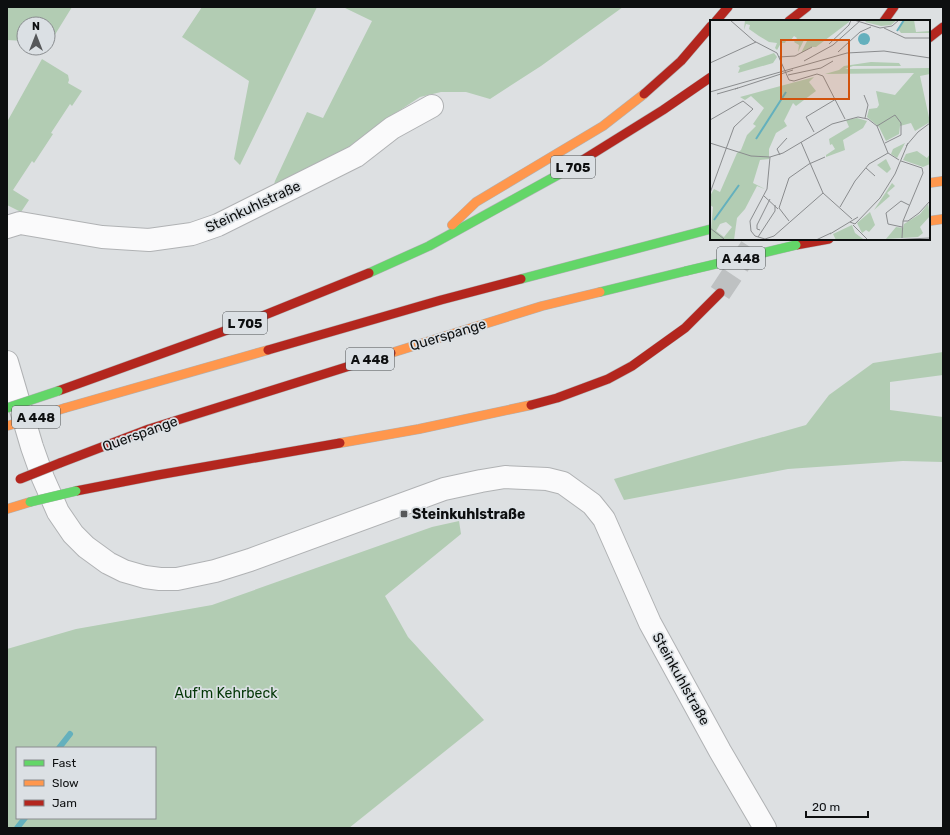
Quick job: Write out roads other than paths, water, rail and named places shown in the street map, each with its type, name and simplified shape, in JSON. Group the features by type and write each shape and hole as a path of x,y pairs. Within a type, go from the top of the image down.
{"highway":[{"path":"717,20 728,7"},
{"path":"790,20 807,7"},
{"path":"885,20 892,9"},
{"path":"429,246 476,202 603,126 650,90 681,61 710,27"},
{"path":"930,37 943,27"},
{"name":"L 705","path":"7,408 230,329 383,268 429,246 566,171 663,110 710,78"},
{"path":"930,183 943,181"},
{"path":"930,221 943,219"},
{"name":"A 448","path":"7,426 441,300 710,229"},
{"name":"Querspange","path":"17,480 149,429 534,308 796,245 824,240"},
{"path":"7,509 30,502 180,471 419,429 518,408 557,398 608,379 632,366 685,328 720,293"}],"street":[{"name":"Steinkuhlstraße","path":"7,226 20,224 102,237 150,240 192,234 218,225 356,156 392,128 432,106"},
{"name":"Steinkuhlstraße","path":"7,362 32,447 43,478 58,512 73,534 86,547 124,571 144,577 178,579 215,571 250,560 444,489 481,480 505,477 546,479 563,483 592,504 604,519 650,623 720,751 765,828"}],"waterway":[{"path":"60,747 70,734"},
{"path":"17,828 24,819"}],"tunnel":[{"path":"720,293 755,240"}],"place":[{"name":"Steinkuhlstraße","path":"404,514"}],"park label":[{"name":"Auf'm Kehrbeck","path":"226,693"}]}
